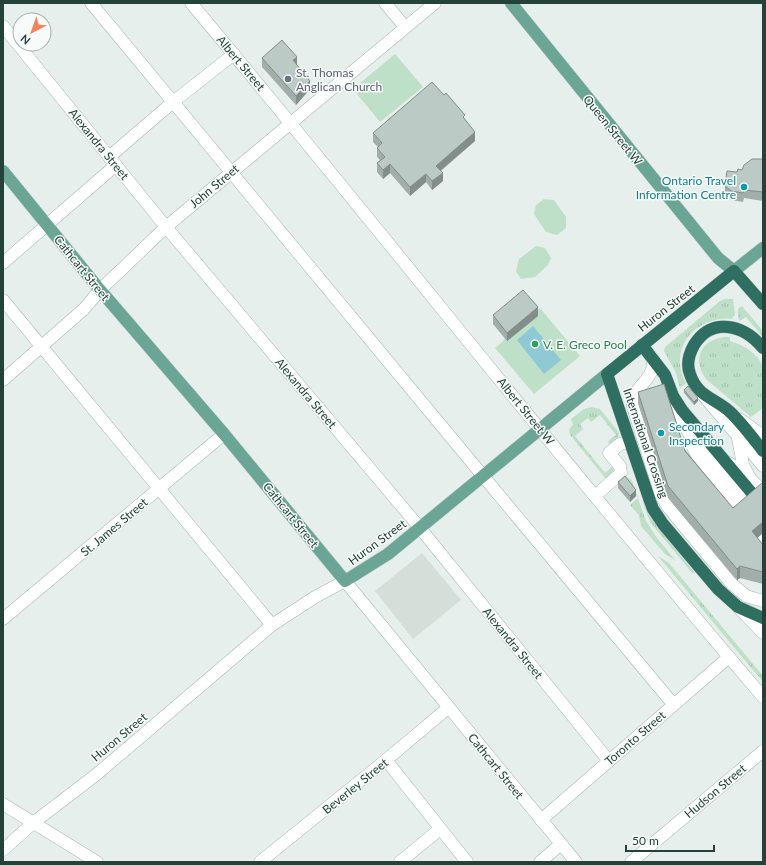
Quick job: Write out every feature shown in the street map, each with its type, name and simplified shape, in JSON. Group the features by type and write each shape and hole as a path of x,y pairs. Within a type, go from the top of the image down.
{"highway":[{"path":"734,271 763,304"},
{"name":"Huron Street","path":"607,374 734,271"},
{"path":"763,348 753,337 740,330 725,327 710,330 696,342 689,357 688,365 689,373 698,389 729,411 763,450"},
{"path":"642,345 666,375 674,396 682,410 719,454 752,502"},
{"name":"International Crossing","path":"607,374 650,501 658,516 718,589 759,623"}],"main road":[{"name":"Queen Street W","path":"511,3 718,258 734,271"},
{"name":"Cathcart Street","path":"3,171 100,290 224,434 346,581"},
{"name":"Huron Street","path":"734,271 763,248"},
{"name":"Huron Street","path":"346,581 388,554 607,374"}],"street":[{"path":"91,3 674,704"},
{"name":"Albert Street","path":"191,3 291,123"},
{"path":"385,3 405,27"},
{"name":"John Street","path":"3,380 84,309 100,290 166,227 435,3"},
{"name":"Alexandra Street","path":"3,26 166,227 420,528 609,761"},
{"path":"3,263 48,226 112,161 174,102 234,54"},
{"name":"Albert Street W","path":"291,123 595,496 763,697"},
{"path":"3,300 272,625"},
{"path":"652,357 652,371 637,390 632,400 661,495 668,507 730,582 746,596 763,601"},
{"path":"698,389 762,464"},
{"path":"674,396 700,464 752,502 755,483 744,469 740,443 736,435"},
{"path":"729,411 763,436"},
{"path":"624,422 637,418"},
{"name":"St. James Street","path":"3,619 224,434"},
{"path":"595,496 621,473 621,468 609,453 620,444 630,441"},
{"path":"719,454 724,456 752,458 762,464"},
{"path":"719,454 755,483"},
{"name":"Huron Street","path":"3,850 33,823 97,774 272,625 315,597 346,581"},
{"name":"Cathcart Street","path":"346,581 448,708 576,862"},
{"path":"759,623 763,633"},
{"name":"Toronto Street","path":"541,820 729,657"},
{"name":"Beverley Street","path":"260,862 448,708"},
{"name":"Hudson Street","path":"631,862 763,751"},
{"path":"386,760 467,862"},
{"path":"3,804 97,862"},
{"path":"400,862 440,829"},
{"path":"540,862 561,844"}],"shaded area":[{"path":"422,553 461,600 413,639 375,591"}],"green space":[{"path":"395,54 423,87 380,122 353,89"},
{"path":"544,199 554,200 566,217 566,228 557,235 546,232 534,214 536,205"},
{"path":"536,246 545,248 551,258 548,265 535,277 521,279 516,271 519,259"},
{"path":"725,299 733,299 735,314 732,319 719,319 707,323 688,337 680,358 681,370 686,383 680,388 676,373 664,351 665,347 720,301"},
{"path":"742,306 763,331 763,337 746,317 740,321 738,317 738,309"},
{"name":"V. E. Greco Pool","path":"540,308 580,356 534,394 495,348"},
{"path":"723,337 730,337 730,341 750,350 758,358 763,367 763,408 751,417 707,380 702,373 699,360 700,353 708,343"},
{"path":"591,407 600,409 619,433 618,438 611,444 608,443 609,440 616,435 600,415 591,422 588,418 580,424 583,429 575,436 605,473 613,466 617,470 606,479 569,433 570,428 573,425 571,419 584,409"},
{"path":"626,478 632,481 638,498 623,480"},
{"path":"638,498 646,521 657,538 676,561 664,553 641,526 639,515 630,505"},
{"path":"642,500 654,522 695,573 692,573 650,522"},
{"path":"658,556 669,563 763,676 763,682"}],"water":[{"path":"533,326 561,360 544,374 517,340"}],"building":[{"name":"St. Thomas Anglican Church","path":"282,40 297,57 293,60 310,81 296,96 262,58"},
{"path":"432,82 444,95 446,93 465,115 463,117 475,132 436,166 443,173 432,181 426,174 410,187 390,164 383,170 377,163 385,157 377,148 382,143 373,133"},
{"name":"Ontario Travel Information Centre","path":"752,159 763,159 763,192 744,190 743,193 731,191 725,186 727,171 737,172 738,169 742,170 744,165"},
{"path":"523,290 538,307 507,333 493,315"},
{"path":"664,384 685,451 733,508 763,482 763,522 752,531 763,545 763,572 740,566 737,569 668,486 638,392"},
{"path":"688,386 698,398 694,402 684,390"},
{"path":"625,476 636,490 630,496 618,482"}],"place":[{"name":"St. Thomas Anglican Church","path":"288,79"},
{"name":"Ontario Travel Information Centre","path":"744,187"},
{"name":"V. E. Greco Pool","path":"535,344"},
{"name":"Secondary Inspection","path":"661,433"}]}
